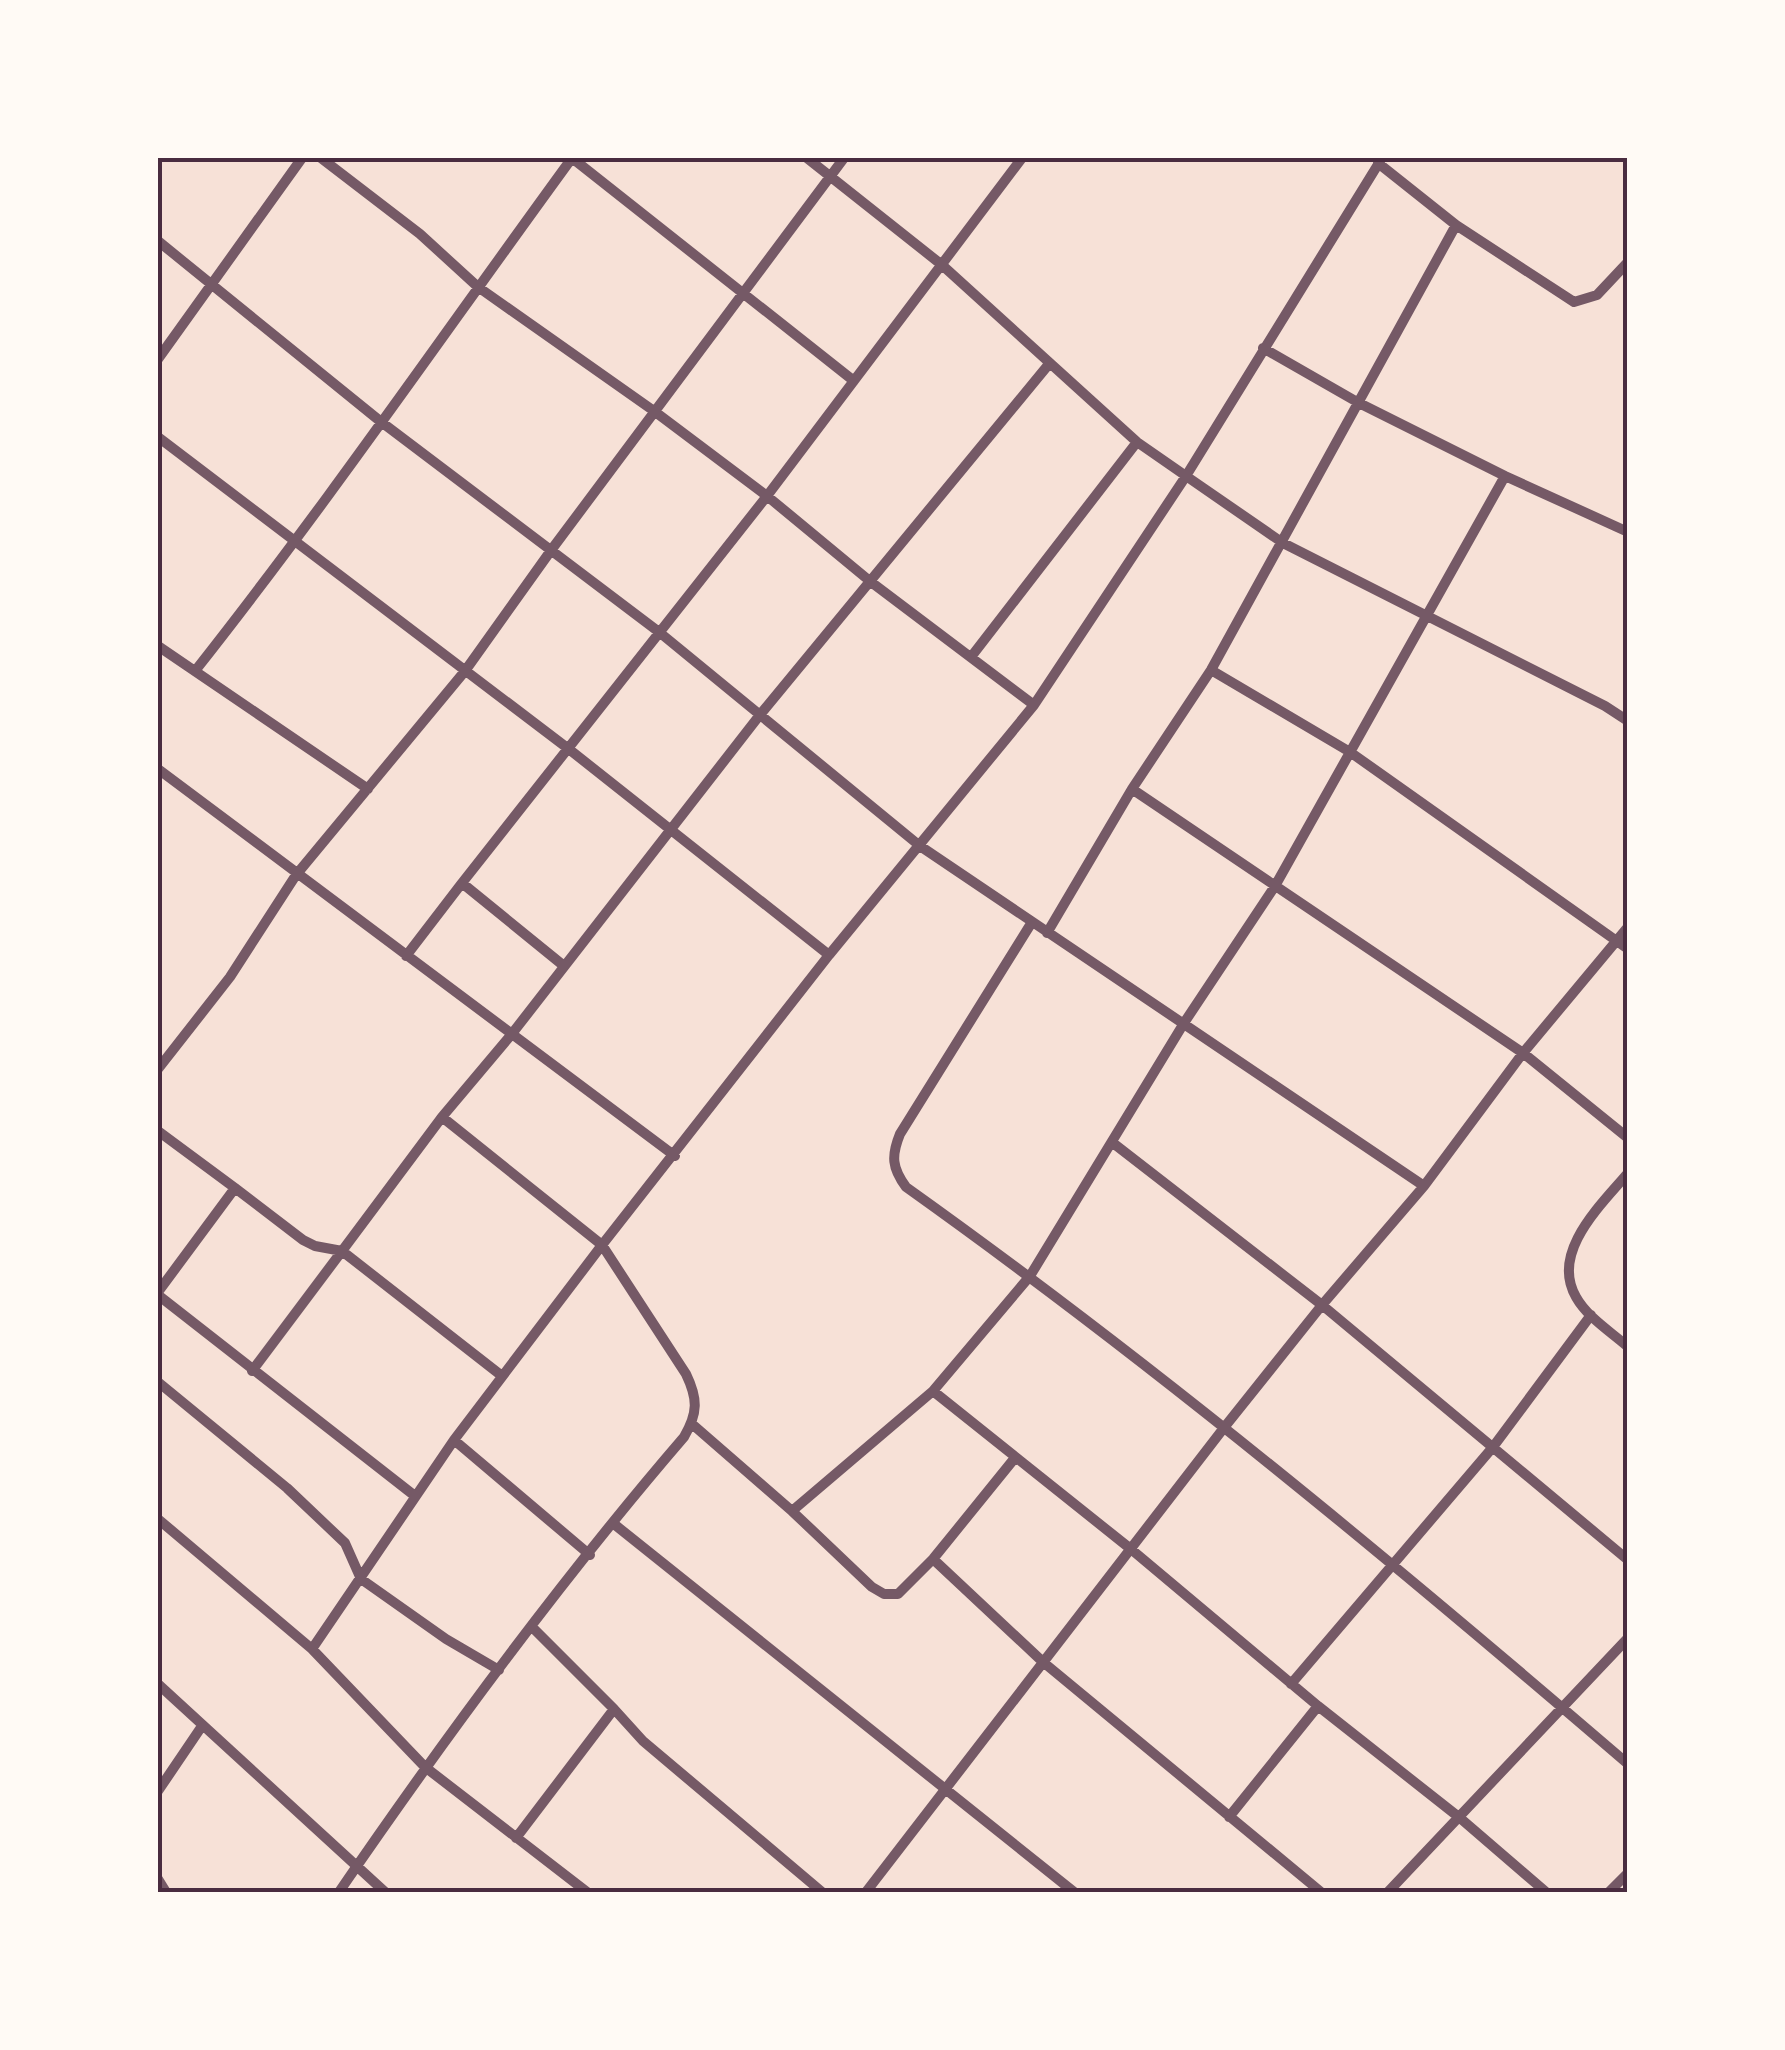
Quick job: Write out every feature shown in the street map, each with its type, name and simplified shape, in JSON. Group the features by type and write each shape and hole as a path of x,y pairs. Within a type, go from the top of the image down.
{"street":[{"path":"158,359 302,158"},
{"path":"321,158 420,234 478,286 767,496 871,582 1034,705"},
{"path":"196,671 295,544 572,158 854,380"},
{"path":"807,158 942,265 1138,442 1283,543 1628,720"},
{"path":"158,1069 230,976 296,875 466,671 552,549 844,158"},
{"path":"406,956 767,496 1018,159"},
{"path":"312,1648 454,1440 602,1245 829,955 1034,705 1186,476 1380,160 1456,225 1574,302 1597,296 1628,262"},
{"path":"1047,933 1132,789 1211,670 1456,225"},
{"path":"158,241 380,421 659,632 920,846 1424,1186"},
{"path":"1263,348 1358,403 1628,532"},
{"path":"252,1371 442,1117 511,1035 760,716 1050,364"},
{"path":"158,437 570,750 829,955"},
{"path":"971,657 1138,442"},
{"path":"792,1511 933,1390 1030,1276 1184,1023 1275,886 1505,476"},
{"path":"158,646 368,789"},
{"path":"1211,670 1350,752 1628,949"},
{"path":"160,775 675,1156"},
{"path":"1132,789 1523,1053 1628,1138"},
{"path":"462,883 564,966"},
{"path":"1032,922 893,1150 892,1162 906,1187 1030,1276 1393,1562 1628,1764"},
{"path":"866,1892 1223,1429 1424,1186 1523,1053 1628,926"},
{"path":"339,1892 425,1767 692,1424 696,1412 696,1395 686,1374 602,1245 442,1117"},
{"path":"158,1132 303,1240 342,1250 502,1376"},
{"path":"1113,1142 1322,1305 1628,1560"},
{"path":"1628,1174 1589,1220 1576,1242 1568,1275 1576,1297 1628,1347"},
{"path":"235,1188 158,1293 415,1496"},
{"path":"1291,1684 1493,1447 1591,1315"},
{"path":"158,1382 287,1488 345,1542 361,1578 446,1639 499,1670"},
{"path":"933,1390 1546,1892"},
{"path":"692,1424 872,1587 892,1596 905,1590 933,1559 1014,1458"},
{"path":"454,1440 590,1555"},
{"path":"158,1519 312,1648 425,1767 587,1892"},
{"path":"614,1524 1074,1892"},
{"path":"933,1559 1043,1662 1321,1892"},
{"path":"533,1628 643,1741 822,1892"},
{"path":"1388,1892 1628,1638"},
{"path":"158,1684 385,1892"},
{"path":"1229,1817 1318,1706"},
{"path":"516,1838 614,1709"},
{"path":"158,1791 202,1726"},
{"path":"1608,1892 1628,1873"},
{"path":"158,1878 166,1892"}]}
